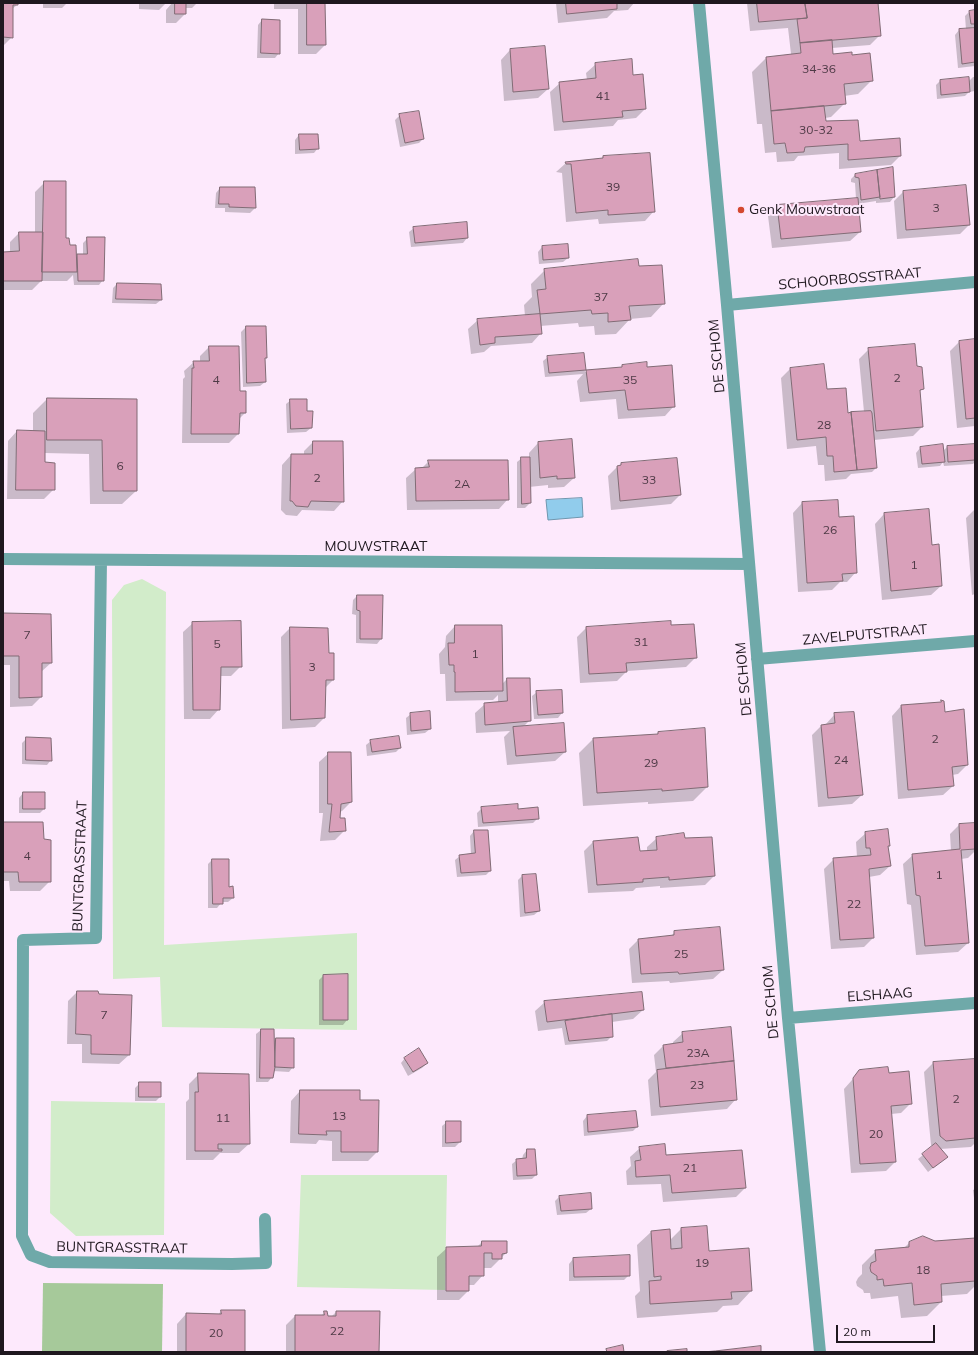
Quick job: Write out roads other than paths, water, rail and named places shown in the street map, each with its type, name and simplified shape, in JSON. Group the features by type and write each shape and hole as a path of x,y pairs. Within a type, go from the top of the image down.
{"street":[{"name":"DE SCHOM","path":"699,3 727,305 788,1018 820,1352"},
{"name":"SCHOORBOSSTRAAT","path":"727,305 975,282"},
{"name":"MOUWSTRAAT","path":"3,560 749,564"},
{"name":"BUNTGRASSTRAAT","path":"101,560 96,938 23,940 22,1236 30,1255 50,1262 266,1264 264,1219"},
{"name":"ZAVELPUTSTRAAT","path":"757,659 975,641"},
{"name":"ELSHAAG","path":"788,1018 975,1003"}],"water":[{"path":"582,498 583,517 548,520 546,500"}],"place":[{"name":"Genk Mouwstraat","path":"741,210"}]}
